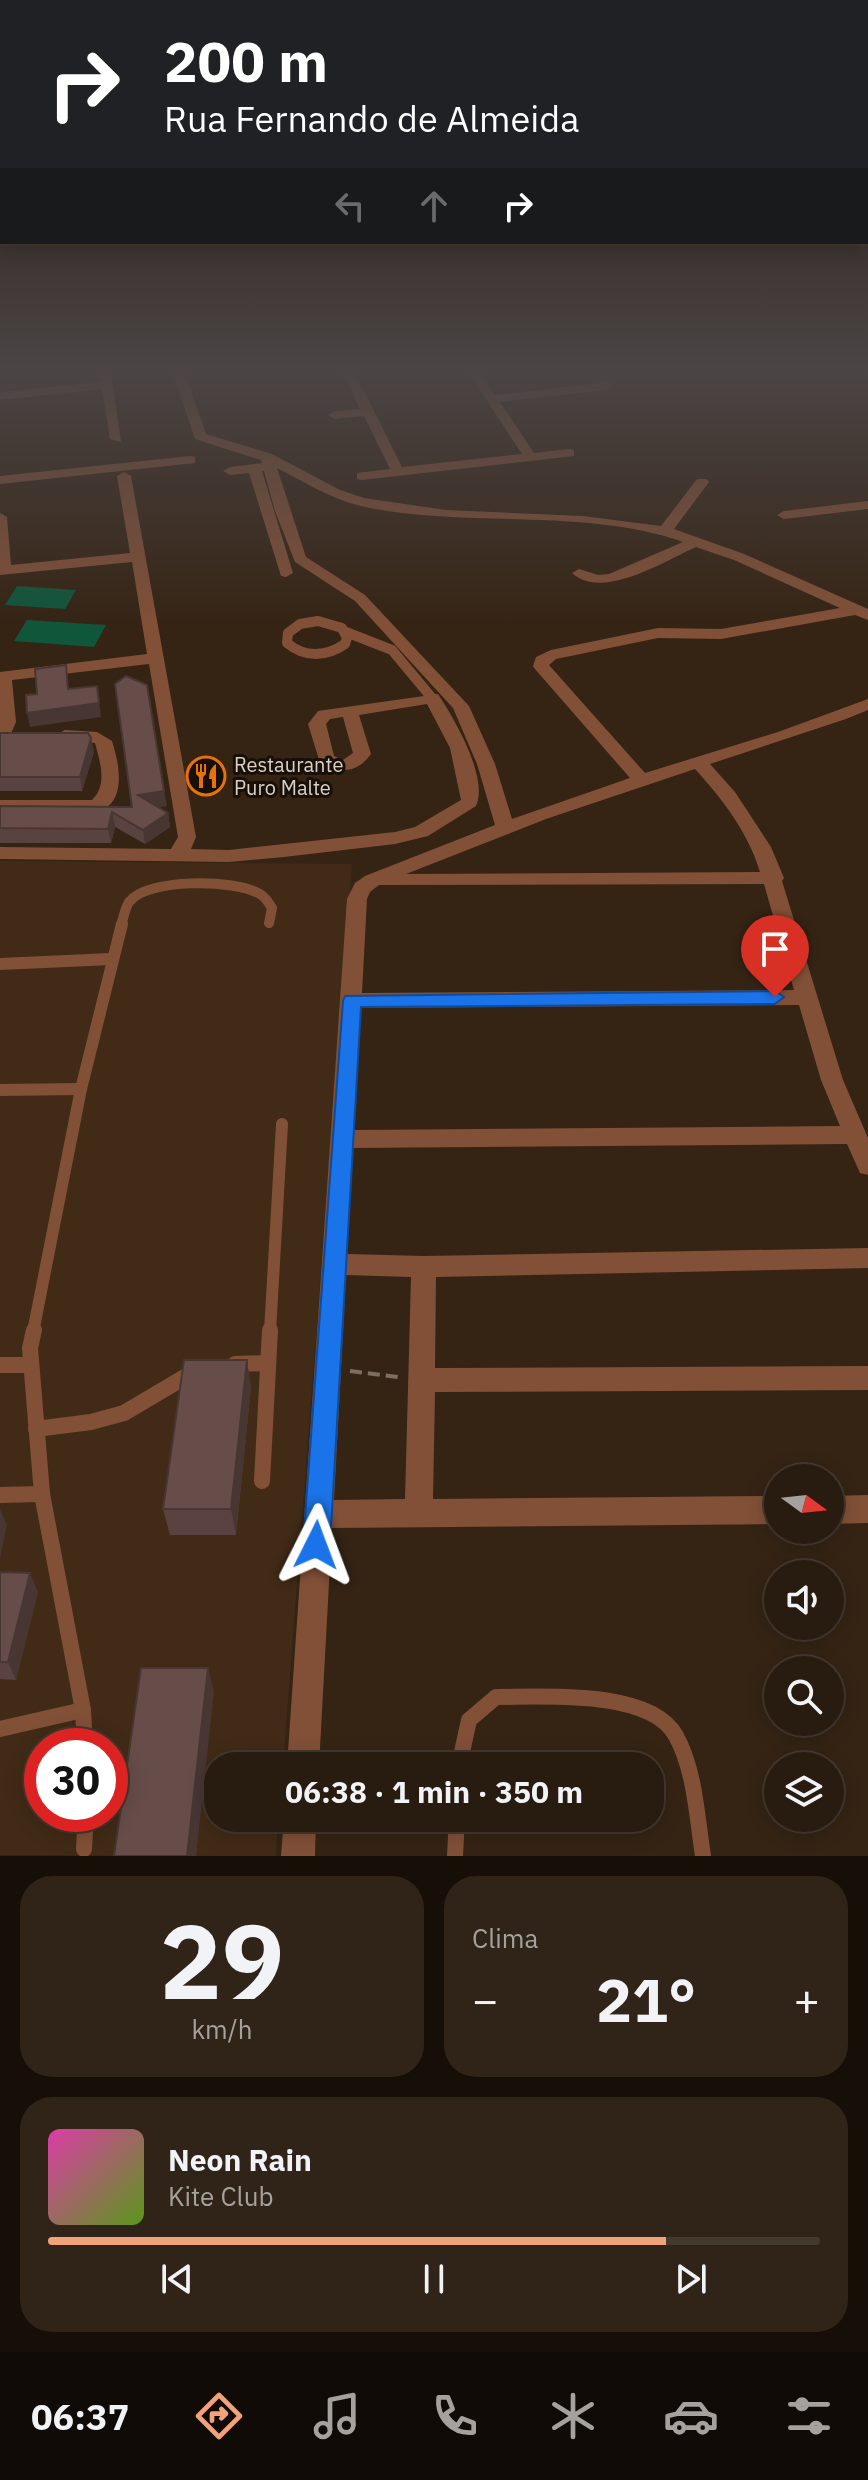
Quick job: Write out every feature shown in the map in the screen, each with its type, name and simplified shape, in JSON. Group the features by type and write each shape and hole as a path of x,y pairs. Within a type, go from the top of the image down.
{"street":[{"path":"240,454 362,502 446,514 583,520 665,531 697,541 862,612"},
{"path":"389,454 398,472"},
{"path":"528,454 530,457"},
{"path":"362,476 563,454"},
{"path":"0,480 190,460"},
{"path":"230,471 263,464"},
{"path":"263,464 286,573"},
{"path":"263,464 300,559 360,598 461,706 486,764 505,828"},
{"path":"124,476 187,837 176,855"},
{"path":"665,531 702,482"},
{"path":"784,515 868,505"},
{"path":"0,517 2,570 136,557"},
{"path":"579,573 597,580 612,578 697,541"},
{"path":"641,780 541,666 542,660 551,655 658,633 721,634 862,612"},
{"path":"7,734 2,676 155,658"},
{"path":"0,853 229,856 395,838 421,832 452,816 470,802 451,727 432,698 349,710"},
{"path":"304,1752 357,899 362,888 372,881 505,828 641,780 833,719 868,704"},
{"path":"0,806 97,806 108,799 112,789 103,741 87,735 46,735"},
{"path":"699,762 743,817 762,847 774,878 805,997 832,1080 868,1166"},
{"path":"434,856 439,880"},
{"path":"372,881 774,878"},
{"path":"352,1001 805,997"},
{"path":"341,1139 855,1135"},
{"path":"333,1264 424,1267 868,1258"},
{"path":"419,1512 424,1267"},
{"path":"422,1380 868,1378"},
{"path":"844,1510 868,1509"},
{"path":"318,1514 764,1510"},
{"path":"298,1856 299,1832"}],"lane":[{"path":"346,632 347,638 339,648 320,654 299,652 292,648 286,638 293,628 309,622 336,624 346,632 392,650 432,698"},
{"path":"84,1728 42,1494 30,1365 37,1304 81,1089 111,959 128,903 141,892 177,885 217,883 243,887 263,895 272,908 269,923"},
{"path":"0,964 111,959"},
{"path":"0,1090 81,1089"},
{"path":"262,1481 266,1363 282,1124"},
{"path":"36,1429 93,1422 125,1413 175,1379 202,1368 266,1363"},
{"path":"0,1365 30,1365"},
{"path":"0,1495 42,1494"},
{"path":"462,1752 469,1720 496,1697 617,1701 649,1711 675,1732 686,1769 703,1856"},
{"path":"0,1729 83,1710"},
{"path":"84,1849 85,1832"},
{"path":"455,1856 456,1832"}],"path":[{"path":"327,1368 422,1380"}],"shaded area":[{"path":"0,861 352,864 284,1752 204,1752 204,1832 277,1832 276,1856 0,1855"}],"green space":[{"path":"17,586 76,590 65,609 5,605"},
{"path":"27,620 106,625 94,647 14,641"}],"building":[{"path":"66,665 68,689 97,686 99,703 27,713 26,695 37,694 35,669"},
{"path":"126,676 147,685 164,791 138,795 168,813 143,830 112,812 108,829 0,828 0,806 132,807 115,684"},
{"path":"0,733 88,733 91,738 80,777 0,777"},
{"path":"184,1360 247,1360 231,1509 163,1509"},
{"path":"0,1572 30,1573 8,1662 0,1662"},
{"path":"141,1668 208,1668 187,1856 114,1856 117,1832 128,1832 128,1759"}],"place":[{"name":"Restaurante Puro Malte","path":"206,776"}],"route":[{"path":"316,1545 352,1001 775,997"}]}
